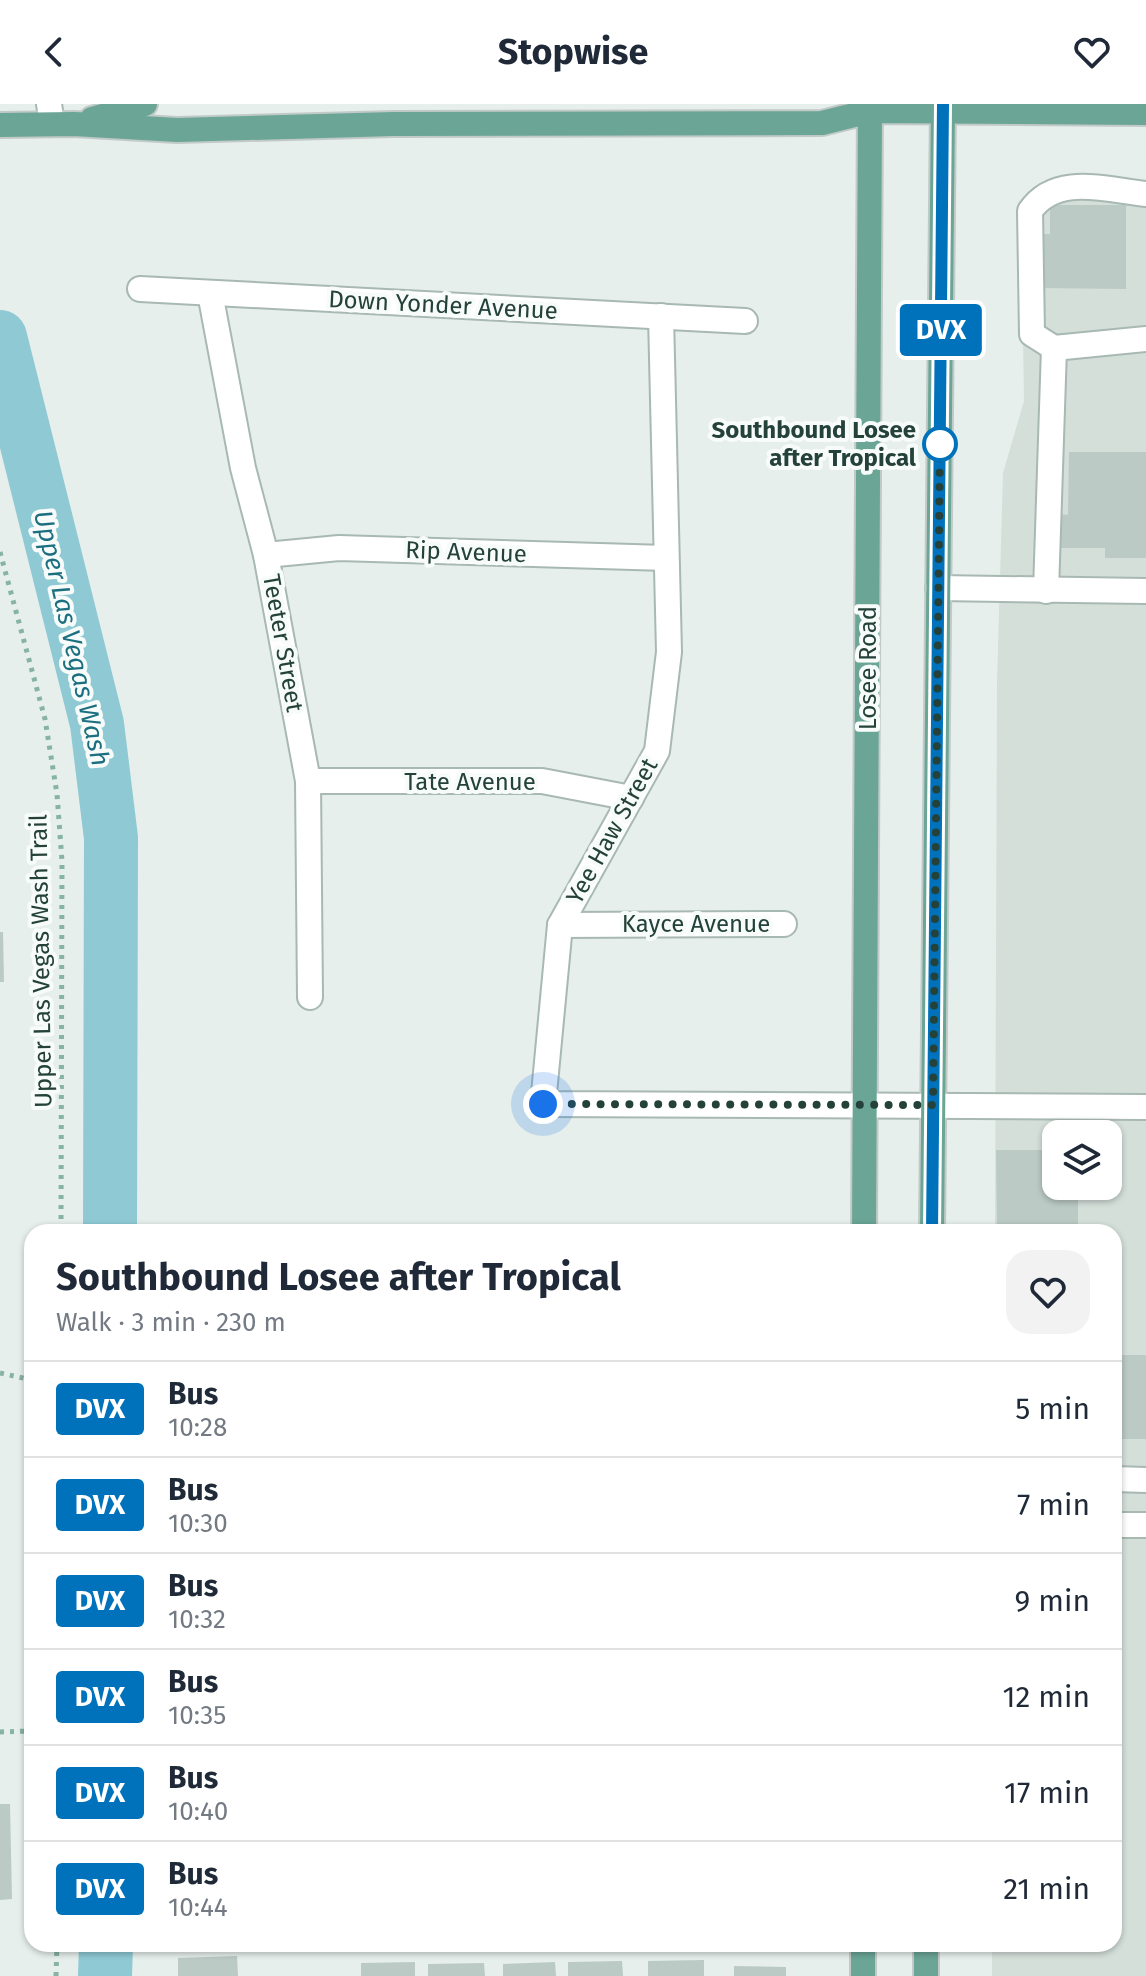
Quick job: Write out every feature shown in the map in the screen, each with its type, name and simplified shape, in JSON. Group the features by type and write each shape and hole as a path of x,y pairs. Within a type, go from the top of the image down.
{"main road":[{"path":"0,125 145,104"},
{"path":"58,117 177,130 394,124 822,123 868,106 1146,113"},
{"name":"Losee Road","path":"864,1224 868,106"},
{"path":"932,1224 943,108"},
{"path":"863,1952 863,1976"},
{"path":"926,1952 926,1976"}],"street":[{"path":"1146,194 1057,188 1040,197 1030,211 1032,334 1054,348 1146,339"},
{"name":"Down Yonder Avenue","path":"140,289 745,321"},
{"name":"Teeter Street","path":"210,293 243,468 266,555 308,781 310,997"},
{"name":"Yee Haw Street","path":"661,316 669,652 657,751 560,925 543,1104 864,1105"},
{"path":"1046,591 1054,348"},
{"name":"Rip Avenue","path":"266,555 339,548 666,558"},
{"path":"938,588 1146,591"},
{"name":"Tate Avenue","path":"308,781 542,781 631,798"},
{"name":"Kayce Avenue","path":"560,925 784,924"},
{"path":"864,1105 1146,1107"},
{"path":"1122,1479 1146,1480"},
{"path":"1122,1525 1146,1525"}],"path":[{"name":"Upper Las Vegas Wash Trail","path":"0,552 45,719 57,794 62,861 61,1224"},
{"path":"0,1373 24,1378"},
{"path":"0,1732 24,1731"},
{"path":"56,1976 57,1952"}],"shaded area":[{"path":"1146,180 1146,1976 992,1976 992,1952 1122,1952 1122,1224 995,1224 997,684 1003,473 1024,401 1021,206 1060,181"}],"building":[{"path":"1050,205 1126,205 1126,289 1038,288 1035,234 1050,234"},
{"path":"1069,452 1146,452 1146,558 1105,558 1105,548 1061,548 1061,514 1068,515"},
{"path":"0,932 3,932 4,982 0,982"},
{"path":"996,1150 1042,1150 1042,1200 1078,1200 1078,1224 997,1224"},
{"path":"1122,1355 1146,1355 1146,1439 1122,1439"},
{"path":"0,1804 10,1804 12,1899 0,1900"},
{"path":"237,1956 238,1976 178,1976 178,1958"},
{"path":"704,1960 704,1976 648,1976 648,1961"},
{"path":"622,1961 623,1976 568,1976 568,1962"},
{"path":"415,1962 415,1976 361,1976 361,1963"},
{"path":"555,1962 556,1976 503,1976 503,1964"},
{"path":"484,1963 485,1976 428,1976 428,1964"},
{"path":"734,1966 786,1967 786,1976 734,1976"}],"waterway":[{"name":"Upper Las Vegas Wash","path":"0,337 97,724 111,838 110,1224"},
{"name":"Upper Las Vegas Wash","path":"105,1976 106,1952"}],"bus line":[{"name":"DVX","path":"932,1224 943,104"}],"place":[{"name":"Southbound Losee after Tropical","path":"940,444"}],"route":[{"path":"543,1104 933,1105 940,444"}]}
